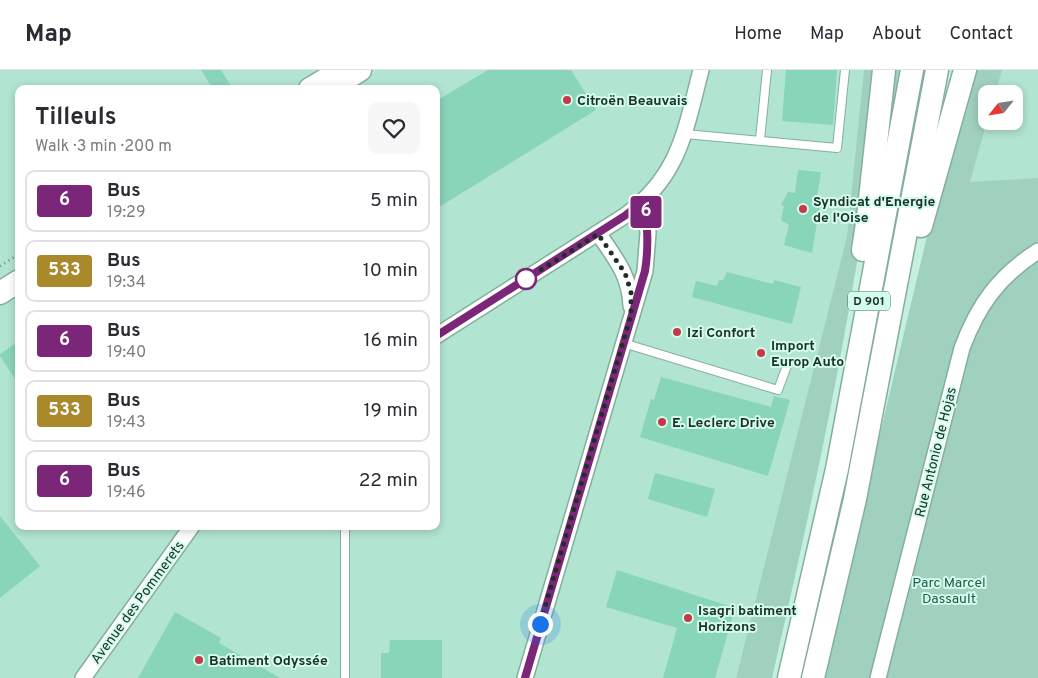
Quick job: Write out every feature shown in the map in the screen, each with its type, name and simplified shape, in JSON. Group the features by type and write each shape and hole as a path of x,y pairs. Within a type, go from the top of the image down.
{"main road":[{"path":"316,85 340,70"},
{"path":"336,85 360,70"},
{"path":"823,532 828,458 867,226 884,70"},
{"name":"D 901","path":"789,678 823,532 855,374 912,70"},
{"name":"D 901","path":"813,678 855,499 937,70"},
{"path":"886,339 965,70"},
{"path":"0,281 15,272"},
{"path":"0,293 15,284"}],"street":[{"path":"440,333 598,234 645,200 662,181 676,156 685,134 701,70"},
{"path":"524,678 642,280 647,259 648,233 645,200"},
{"path":"598,234 625,273 631,292 631,315"},
{"name":"Rue Antonio de Hojas","path":"878,678 962,348 972,322 988,297 1007,275 1038,251"},
{"name":"Avenue des Pommerets","path":"83,678 189,530"}],"lane":[{"path":"760,140 767,70"},
{"path":"685,134 837,148 845,70"},
{"path":"623,343 778,390 788,363"},
{"path":"345,530 346,678"}],"path":[{"path":"0,266 15,257"}],"shaded area":[{"path":"0,70 865,70 847,236 736,678 0,678"},
{"path":"987,70 1038,70 1038,178 955,184 978,102 978,130 1023,130 1023,85 983,85"}],"green space":[{"path":"864,70 880,70 868,179 851,298 820,461 772,678 736,678 847,236"},
{"path":"891,70 903,70 888,149"},
{"name":"Parc Marcel Dassault","path":"972,70 1002,70 998,85 978,85 978,130 984,130 970,182 1038,178 1038,678 822,678 938,190"}],"building":[{"path":"201,70 221,70 230,85 210,85"},
{"path":"488,70 571,70 596,110 440,207 440,99"},
{"path":"786,70 837,70 833,125 782,121"},
{"name":"Syndicat d'Energie de l'Oise","path":"798,170 821,172 817,196 821,198 812,253 784,245 789,225 781,220 784,206 781,205 788,192 795,193"},
{"path":"727,272 773,284 774,280 801,287 792,324 692,297 696,281 717,286 719,280 723,280"},
{"path":"15,344 15,379 0,356 0,354"},
{"path":"661,377 771,407 774,396 790,400 768,476 640,437 651,399 654,400"},
{"path":"655,473 715,489 707,517 648,499"},
{"path":"0,516 40,566 0,598"},
{"name":"Isagri batiment Horizons","path":"617,570 735,608 715,678 663,678 677,628 606,607"},
{"name":"Batiment Odyssée","path":"175,612 221,638 219,643 280,678 138,678"},
{"path":"390,640 442,640 442,678 381,678 381,653 389,653"}],"bus line":[{"name":"6","path":"440,333 626,215 645,200 648,233 645,271 525,678"}],"place":[{"name":"Citroën Beauvais","path":"567,100"},
{"name":"Syndicat d'Energie de l'Oise","path":"803,209"},
{"name":"Izi Confort","path":"677,332"},
{"name":"Import Europ Auto","path":"761,353"},
{"name":"E. Leclerc Drive","path":"662,422"},
{"name":"Isagri batiment Horizons","path":"688,618"},
{"name":"Batiment Odyssée","path":"199,660"}],"route":[{"path":"526,279 598,234 625,273 631,292 631,315 540,624"}]}
